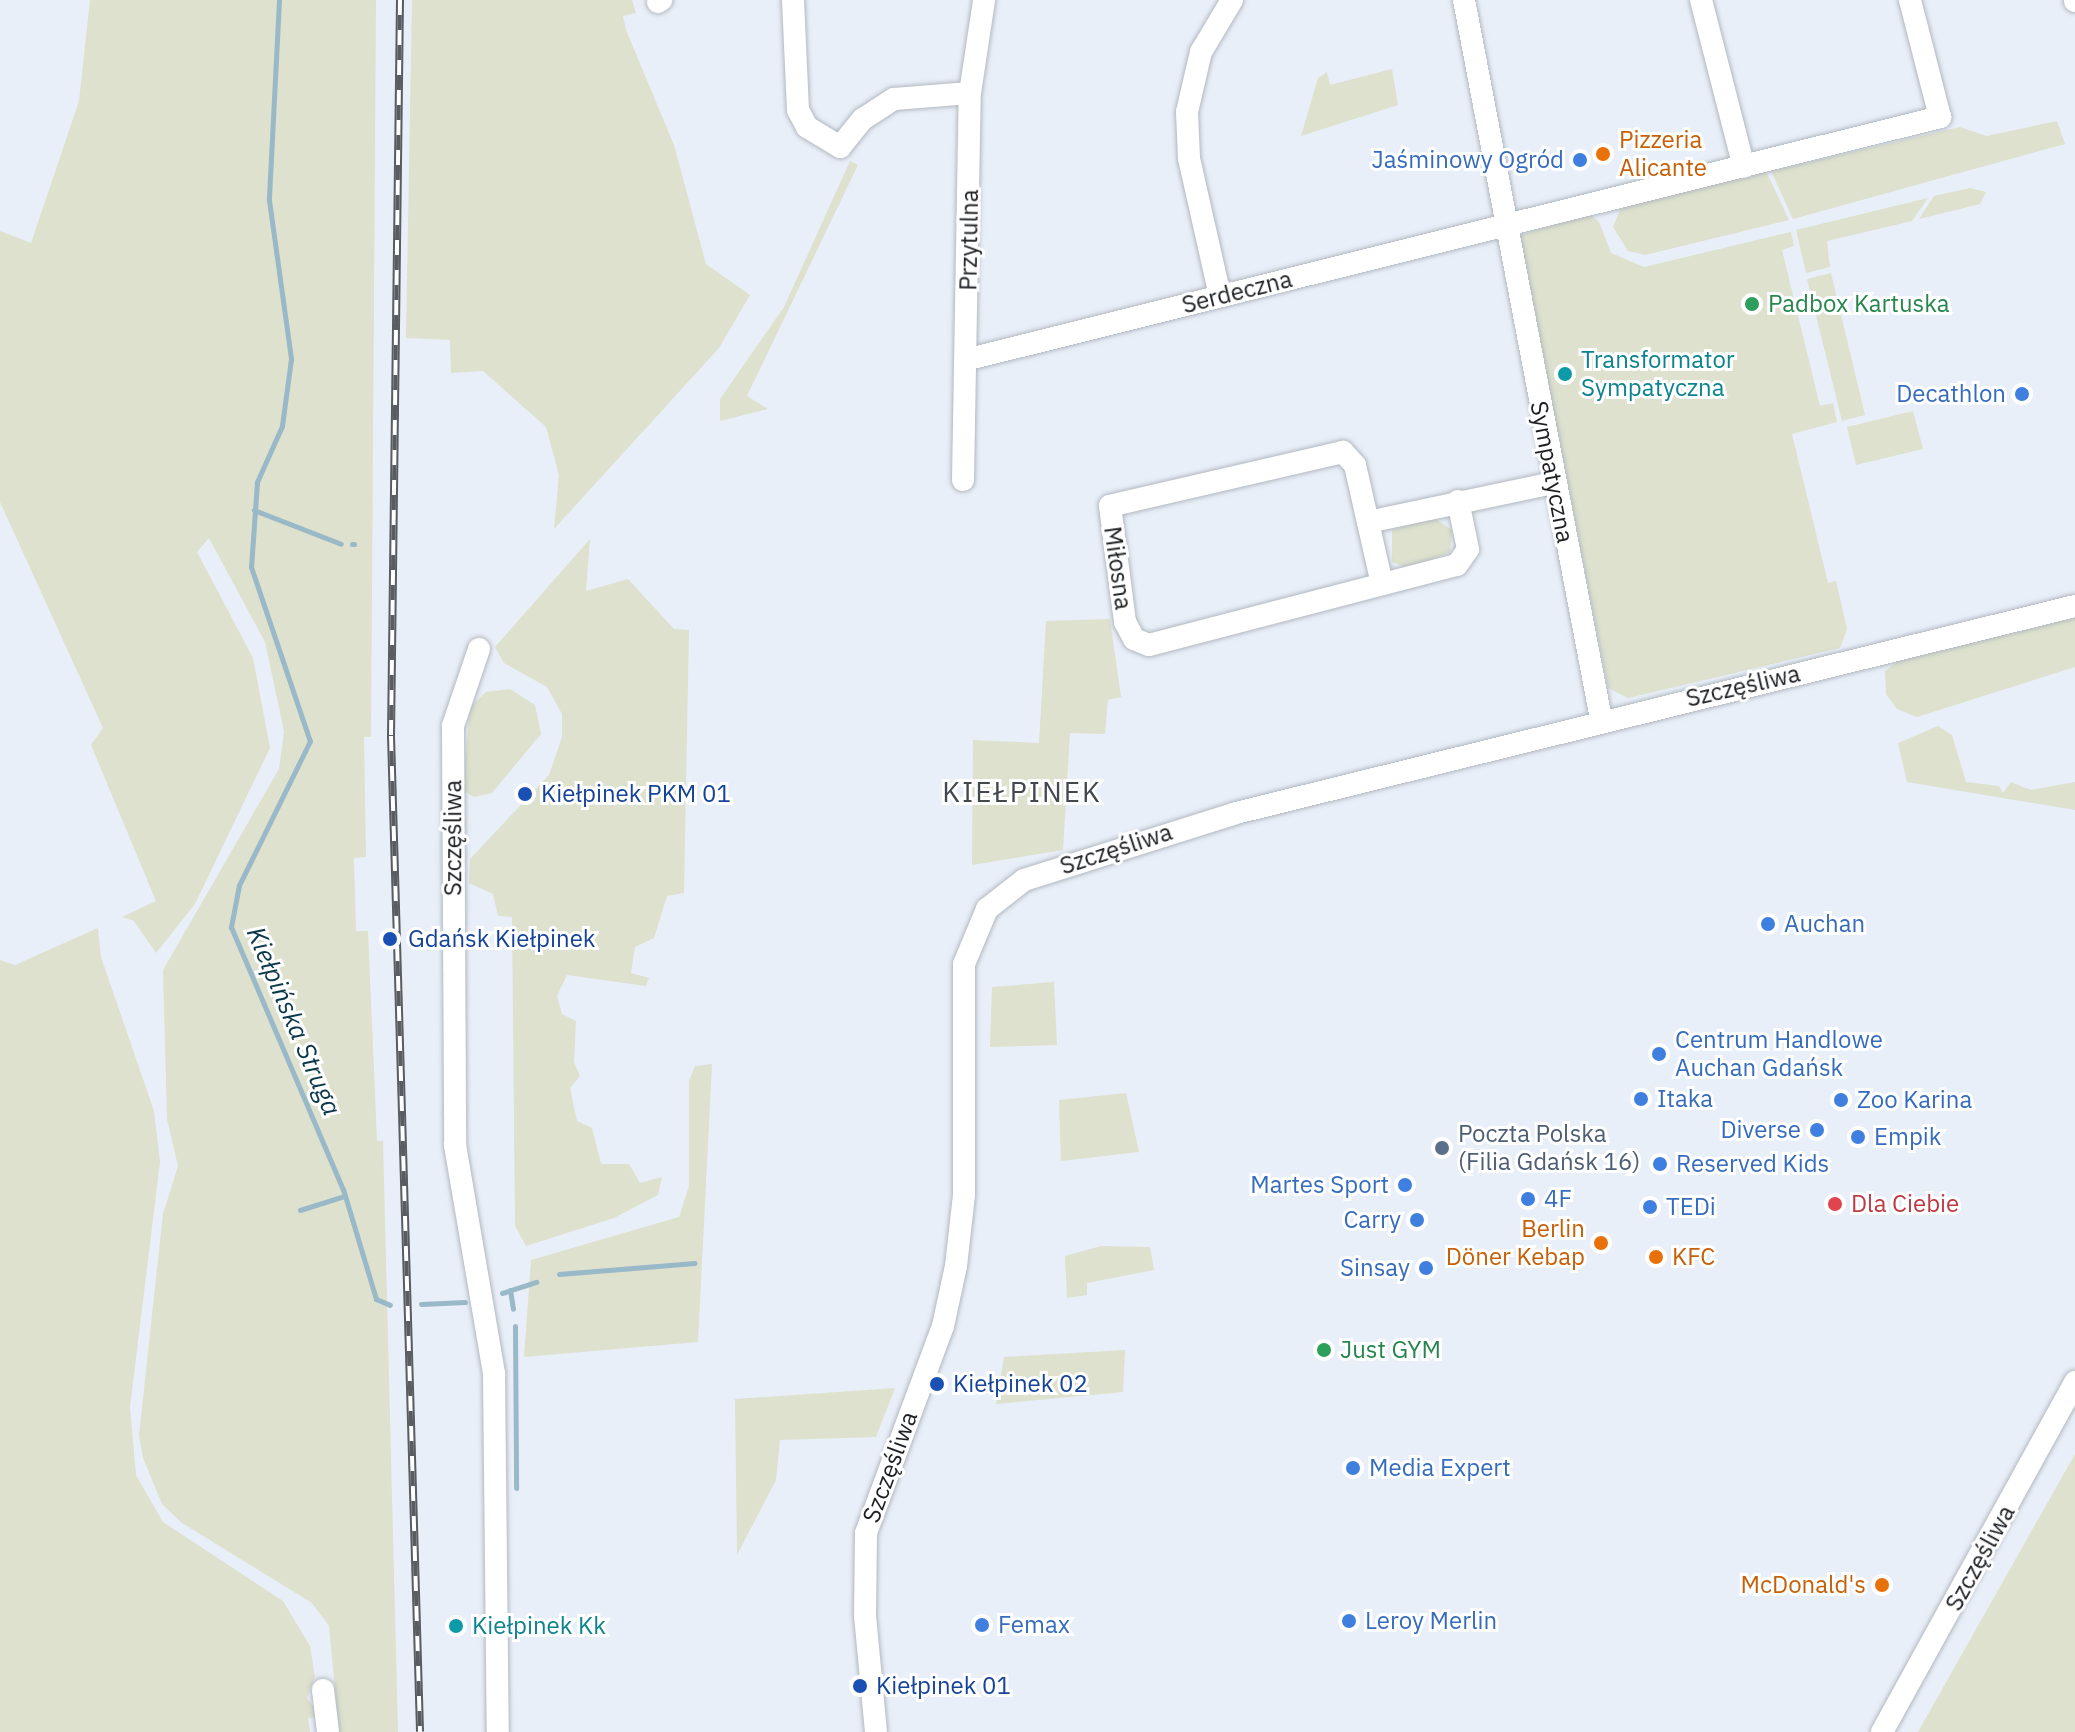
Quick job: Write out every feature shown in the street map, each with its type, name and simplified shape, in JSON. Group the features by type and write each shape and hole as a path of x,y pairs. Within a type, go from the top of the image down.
{"street":[{"path":"793,0 798,110 807,127 840,147 863,119 894,99 970,93"},
{"name":"Przytulna","path":"963,480 969,359 970,93 984,0"},
{"path":"1220,296 1189,158 1187,112 1201,52 1232,0"},
{"name":"Sympatyczna","path":"1464,0 1553,483 1601,719"},
{"path":"1701,0 1744,167"},
{"path":"1505,225 1940,117 1910,0"},
{"name":"Serdeczna","path":"969,359 1505,225"},
{"name":"Miłosna","path":"1382,584 1355,465 1343,452 1110,506 1125,622 1134,639 1149,645 1382,584 1464,562 1458,501"},
{"path":"1368,522 1553,483"},
{"name":"Szczęśliwa","path":"876,1732 865,1616 866,1533 943,1326 956,1266 964,1195 964,964 980,918 1024,880 1108,851 1601,719 2075,606"},
{"name":"Szczęśliwa","path":"476,656 453,726 455,1145 494,1374 498,1732"},
{"name":"Szczęśliwa","path":"1882,1732 2075,1382"},
{"path":"323,1690 328,1732"}],"green space":[{"path":"90,0 376,0 371,737 364,737 366,857 354,858 356,931 368,931 377,1141 383,1141 398,1732 339,1732 329,1626 312,1603 182,1523 162,1504 143,1458 139,1435 163,1214 178,1166 167,1119 163,970 279,769 284,731 265,642 209,538 197,552 253,658 270,748 195,904 156,953 134,921 122,917 156,901 91,745 103,728 0,502 0,231 31,243 79,101"},
{"path":"412,0 632,0 636,13 623,16 626,30 674,145 706,264 750,295 719,348 554,529 559,475 546,427 483,371 451,373 450,340 406,338"},
{"path":"1392,69 1398,105 1301,136 1318,78 1327,72 1330,85"},
{"path":"2057,121 2065,144 1793,219 1771,171 1960,127 1987,136"},
{"path":"850,161 858,165 747,396 768,409 720,421 720,399 784,307"},
{"path":"1766,171 1789,220 1645,255 1628,251 1613,227 1622,205"},
{"path":"1970,188 1986,192 1980,204 1919,219 1934,196"},
{"path":"1928,198 1912,221 1827,241 1830,267 1806,273 1796,230"},
{"path":"1588,213 1599,222 1611,253 1644,267 1791,232 1794,246 1782,250 1820,406 1833,403 1837,422 1792,434 1828,583 1836,581 1847,629 1840,648 1628,698 1608,688 1519,236"},
{"path":"1831,273 1865,415 1842,421 1807,279"},
{"path":"1913,411 1923,449 1856,465 1847,427"},
{"path":"1433,517 1452,530 1450,552 1409,568 1392,562 1392,530"},
{"path":"590,539 586,591 628,579 674,629 689,630 684,893 667,896 654,938 635,947 631,973 649,978 646,986 567,975 557,996 562,1014 576,1021 574,1062 580,1076 570,1088 577,1121 592,1128 601,1164 629,1164 640,1183 662,1177 658,1195 614,1218 526,1246 515,1226 512,917 498,916 493,894 469,883 470,859 549,775 562,737 562,714 547,687 504,663 495,647"},
{"path":"2075,617 2075,667 1917,717 1897,709 1886,694 1885,671 1898,661"},
{"path":"1110,619 1121,697 1108,700 1105,734 1070,733 1063,850 972,865 973,740 1039,743 1046,621"},
{"path":"510,689 535,705 541,734 492,793 474,797 463,790 470,707 486,692"},
{"path":"1938,726 1952,735 1966,782 1999,786 2003,793 2011,782 2031,790 2075,782 2075,810 1907,782 1898,743"},
{"path":"98,928 101,957 154,1111 160,1162 130,1407 136,1475 163,1522 283,1601 310,1646 315,1677 307,1698 321,1716 308,1718 310,1732 0,1732 0,960 15,965"},
{"path":"1054,982 1057,1045 990,1047 992,987"},
{"path":"712,1064 698,1342 524,1357 531,1260 679,1217 689,1186 689,1081 695,1066"},
{"path":"1126,1093 1139,1152 1061,1161 1059,1100"},
{"path":"1101,1246 1150,1247 1154,1270 1087,1283 1087,1295 1067,1298 1065,1256"},
{"path":"1125,1350 1123,1392 996,1404 1004,1357"},
{"path":"895,1388 876,1437 780,1440 776,1480 737,1555 735,1399"},
{"path":"2075,1454 2075,1732 1918,1732"}],"waterway":[{"name":"Kiełpińska Struga","path":"279,0 269,200 291,359 282,426 257,482 251,567 310,741 239,885 231,927 343,1189 376,1299 390,1305"},
{"path":"254,510 341,544"},
{"path":"300,1210 344,1196"},
{"path":"559,1274 695,1263"},
{"path":"502,1293 536,1282"},
{"path":"510,1290 513,1309"},
{"path":"421,1304 465,1302"},
{"path":"515,1326 516,1488"}],"railway":[{"path":"400,0 391,736 420,1732"}],"place":[{"name":"Pizzeria Alicante","path":"1603,154"},
{"name":"Jaśminowy Ogród","path":"1580,160"},
{"name":"Padbox Kartuska","path":"1752,304"},
{"name":"Transformator Sympatyczna","path":"1565,374"},
{"name":"Decathlon","path":"2022,394"},
{"name":"Kiełpinek PKM 01","path":"525,794"},
{"name":"Auchan","path":"1768,924"},
{"name":"Gdańsk Kiełpinek","path":"390,939"},
{"name":"Centrum Handlowe Auchan Gdańsk","path":"1659,1054"},
{"name":"Itaka","path":"1641,1099"},
{"name":"Zoo Karina","path":"1841,1100"},
{"name":"Diverse","path":"1817,1130"},
{"name":"Empik","path":"1858,1137"},
{"name":"Poczta Polska (Filia Gdańsk 16)","path":"1442,1148"},
{"name":"Reserved Kids","path":"1660,1164"},
{"name":"Martes Sport","path":"1405,1185"},
{"name":"4F","path":"1528,1199"},
{"name":"Dla Ciebie","path":"1835,1204"},
{"name":"TEDi","path":"1650,1207"},
{"name":"Carry","path":"1417,1220"},
{"name":"Berlin Döner Kebap","path":"1601,1243"},
{"name":"KFC","path":"1656,1257"},
{"name":"Sinsay","path":"1426,1268"},
{"name":"Just GYM","path":"1324,1350"},
{"name":"Kiełpinek 02","path":"937,1384"},
{"name":"Media Expert","path":"1353,1468"},
{"name":"McDonald's","path":"1882,1585"},
{"name":"Leroy Merlin","path":"1349,1621"},
{"name":"Femax","path":"982,1625"},
{"name":"Kiełpinek Kk","path":"456,1626"},
{"name":"Kiełpinek 01","path":"860,1686"}],"district":[{"name":"KIEŁPINEK","path":"1022,792"}]}
